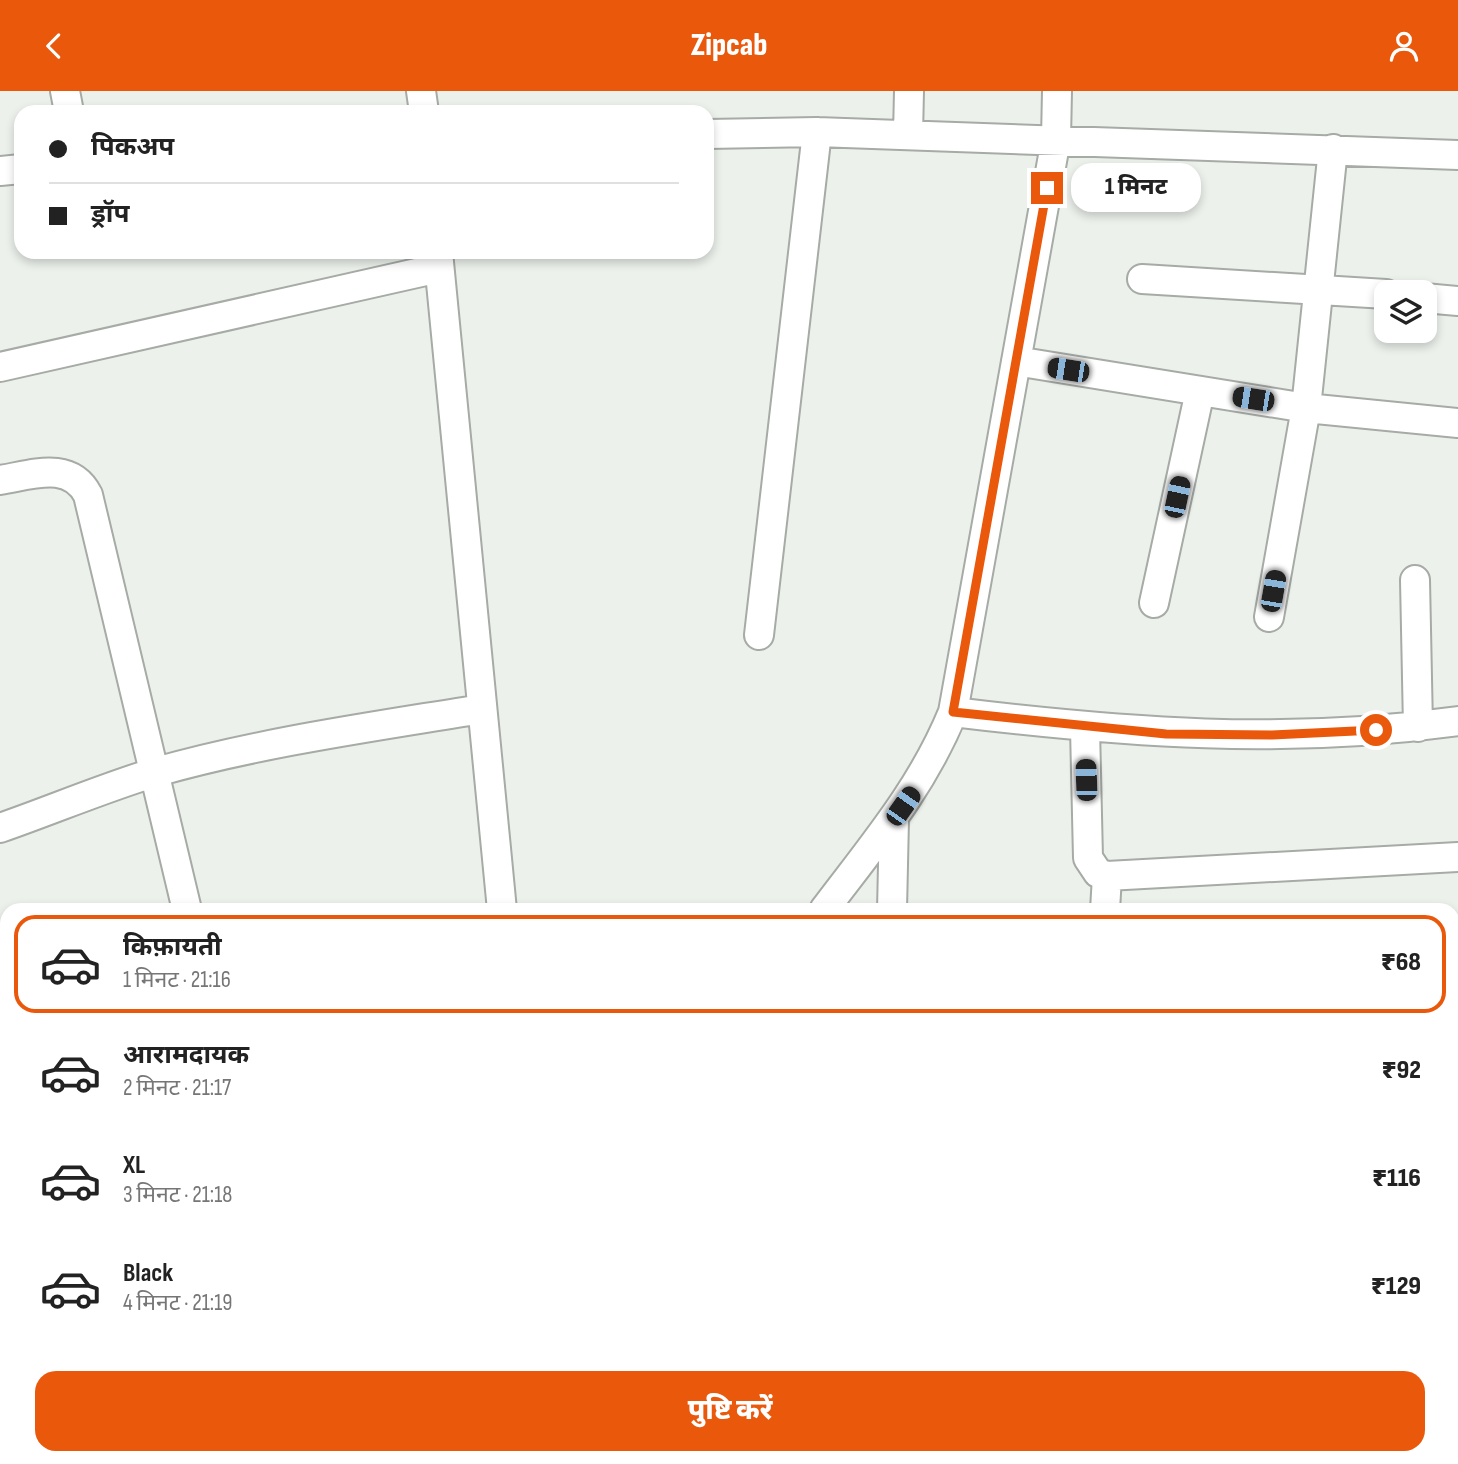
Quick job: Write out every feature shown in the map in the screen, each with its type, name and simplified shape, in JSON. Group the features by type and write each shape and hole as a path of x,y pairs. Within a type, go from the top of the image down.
{"street":[{"path":"908,135 909,91"},
{"path":"829,903 894,819 935,756 953,712 1055,139 1057,91"},
{"path":"759,635 817,132"},
{"path":"714,134 817,132 1458,155"},
{"path":"1269,617 1306,408 1321,289 1333,149"},
{"path":"0,367 439,260 501,903"},
{"path":"1142,279 1374,294"},
{"path":"1437,299 1458,301"},
{"path":"1016,361 1306,408 1458,423"},
{"path":"1154,603 1200,391"},
{"path":"0,480 57,472 70,474 81,482 88,495 185,903"},
{"path":"1415,580 1418,727"},
{"path":"0,828 153,773 305,738 481,709"},
{"path":"953,712 1085,728 1221,736 1418,727 1458,721"},
{"path":"1085,728 1088,858 1098,873 1107,876 1458,857"},
{"path":"892,903 894,819"},
{"path":"1105,903 1107,876"}],"route":[{"path":"1047,188 953,712 1085,728 1166,734 1221,736 1376,730"}]}
